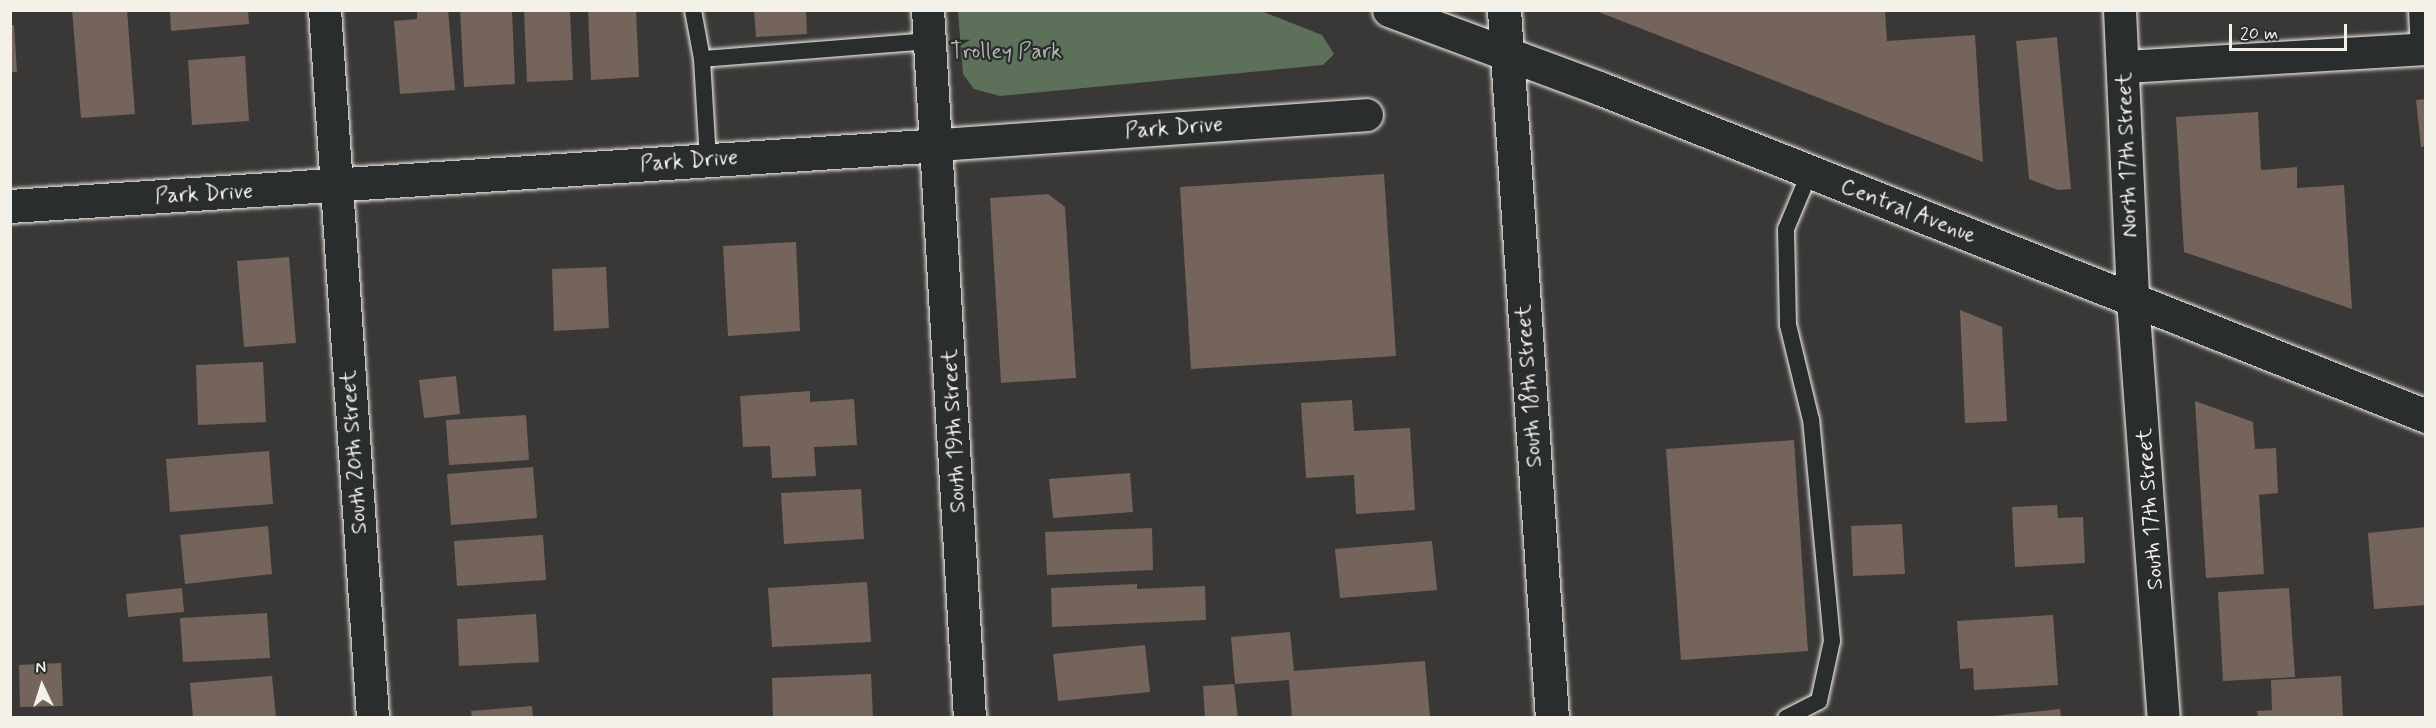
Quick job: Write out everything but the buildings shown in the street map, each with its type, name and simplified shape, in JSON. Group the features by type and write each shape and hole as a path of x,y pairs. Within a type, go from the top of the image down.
{"main road":[{"name":"Central Avenue","path":"1389,10 2426,416"},
{"name":"South 18th Street","path":"1504,10 1552,717"},
{"name":"Park Drive","path":"10,206 336,187 940,145"}],"street":[{"name":"South 20th Street","path":"325,10 373,717"},
{"name":"North 17th Street","path":"2120,10 2125,67 2133,300"},
{"name":"South 19th Street","path":"929,26 940,145 970,717"},
{"path":"2125,67 2422,49"},
{"name":"Park Drive","path":"940,145 1368,115"},
{"name":"South 17th Street","path":"2133,300 2164,717"}],"lane":[{"path":"693,10 702,59 708,161"},
{"path":"2417,10 2422,49"},
{"path":"702,59 929,26"},
{"path":"1786,717 1819,701 1832,641 1811,420 1788,325 1786,229 1809,174"}],"green space":[{"name":"Trolley Park","path":"958,11 1261,11 1322,35 1334,54 1323,65 1000,96 974,89 963,74"}]}
